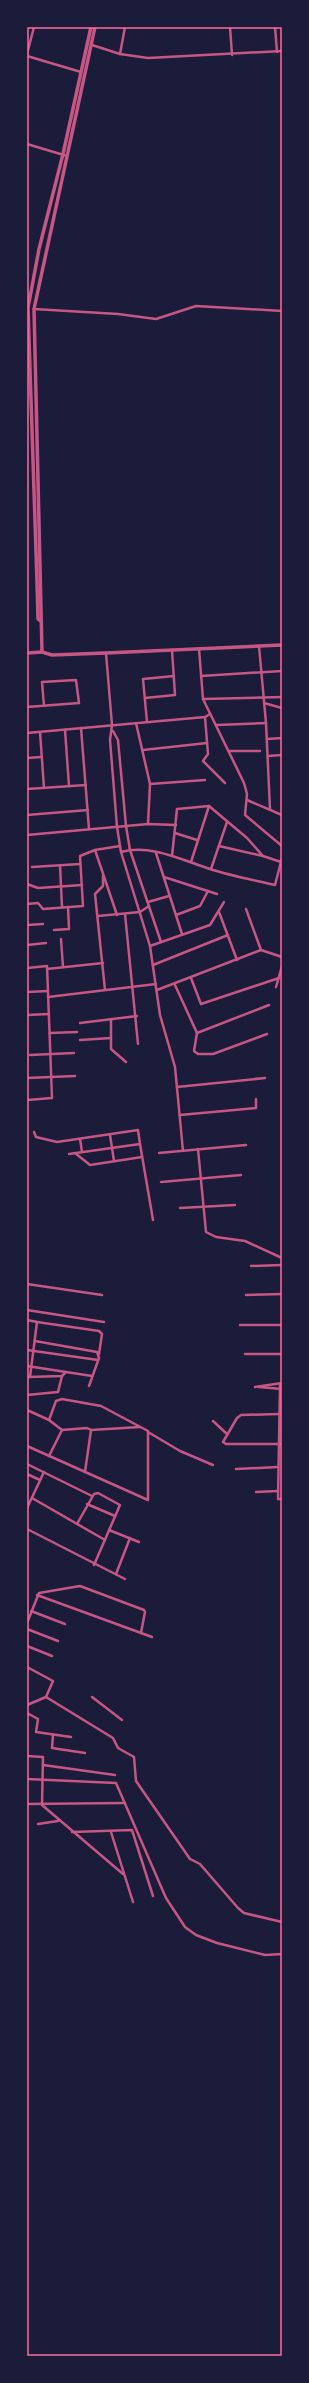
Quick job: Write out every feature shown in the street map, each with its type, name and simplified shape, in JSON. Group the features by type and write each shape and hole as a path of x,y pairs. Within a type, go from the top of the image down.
{"street":[{"path":"34,27 27,55 83,72"},
{"path":"42,652 41,621 43,618 34,309 91,27"},
{"path":"83,72 92,45 95,27"},
{"path":"120,54 125,27"},
{"path":"230,27 232,55"},
{"path":"275,27 277,52"},
{"path":"92,45 120,54 148,58 232,55 282,51"},
{"path":"27,144 65,155"},
{"path":"41,621 38,619 28,330 31,293 39,249 65,155"},
{"path":"31,293 37,295"},
{"path":"34,309 118,314 156,319 196,306 282,311"},
{"path":"27,653 42,652 52,655 282,645"},
{"path":"258,646 266,723 270,809"},
{"path":"199,649 203,699 244,783 247,800 245,812 247,818 282,846"},
{"path":"145,698 175,695 172,650"},
{"path":"106,653 112,725 110,740 117,827 121,852 150,946 160,1015 175,1067 183,1151"},
{"path":"200,676 282,672"},
{"path":"147,722 143,679 174,676"},
{"path":"27,707 79,704 76,680 42,682 44,706"},
{"path":"203,699 282,698"},
{"path":"264,703 282,708"},
{"path":"27,733 205,717 210,714"},
{"path":"205,717 208,754 203,762 225,783"},
{"path":"136,723 150,784 148,824"},
{"path":"216,725 266,723"},
{"path":"81,728 89,829"},
{"path":"65,730 69,786"},
{"path":"112,731 118,740 126,826 130,850 161,942"},
{"path":"40,732 44,788"},
{"path":"267,739 282,738"},
{"path":"143,750 207,743"},
{"path":"229,751 260,751"},
{"path":"268,756 282,755"},
{"path":"27,758 41,756"},
{"path":"150,784 205,780"},
{"path":"27,789 86,785"},
{"path":"247,800 282,815"},
{"path":"191,862 209,806"},
{"path":"172,856 177,809 209,806 263,856"},
{"path":"27,815 88,810"},
{"path":"211,870 227,822"},
{"path":"27,835 148,824 176,825"},
{"path":"175,833 197,840"},
{"path":"27,904 38,904 43,909 84,906 80,864 82,854 120,846"},
{"path":"219,846 263,856 281,862"},
{"path":"121,852 141,849 172,856 211,870 275,885 282,858"},
{"path":"96,850 103,876 117,915"},
{"path":"156,853 182,934"},
{"path":"32,867 80,864"},
{"path":"60,865 62,907"},
{"path":"103,876 103,886 95,894 105,990"},
{"path":"164,877 217,894"},
{"path":"27,884 38,888 82,885"},
{"path":"176,915 200,906 208,891"},
{"path":"148,902 169,896"},
{"path":"150,946 210,925 224,902"},
{"path":"98,916 140,912 149,906"},
{"path":"54,930 69,929 68,907"},
{"path":"246,909 261,950"},
{"path":"219,911 237,960"},
{"path":"125,914 137,1016 138,1044"},
{"path":"27,922 27,925 43,924"},
{"path":"153,965 228,935"},
{"path":"61,939 63,967"},
{"path":"27,944 46,944"},
{"path":"157,990 175,985 261,950 282,957"},
{"path":"47,969 103,963"},
{"path":"27,968 47,966 52,1076 52,1098 27,1100"},
{"path":"276,987 282,966"},
{"path":"191,978 201,1004 279,978"},
{"path":"48,997 156,984"},
{"path":"175,985 197,1033 194,1051 198,1054 213,1054 267,1034"},
{"path":"27,992 48,990"},
{"path":"197,1033 269,1005"},
{"path":"27,1015 49,1014"},
{"path":"80,1023 137,1016"},
{"path":"111,1020 112,1051 126,1062"},
{"path":"50,1033 77,1032"},
{"path":"80,1040 111,1038"},
{"path":"30,1054 74,1053"},
{"path":"27,1078 75,1076"},
{"path":"177,1087 264,1078"},
{"path":"180,1115 256,1108 256,1099"},
{"path":"34,1132 36,1137 52,1142 138,1130 153,1220"},
{"path":"110,1135 114,1161"},
{"path":"80,1139 82,1152"},
{"path":"69,1154 140,1144"},
{"path":"159,1152 246,1145"},
{"path":"198,1150 205,1230 208,1234 236,1238 282,1258"},
{"path":"75,1153 90,1165 142,1157"},
{"path":"161,1182 241,1175"},
{"path":"180,1208 204,1208 236,1205"},
{"path":"251,1266 282,1264"},
{"path":"27,1284 102,1296"},
{"path":"246,1295 282,1294"},
{"path":"27,1310 104,1322"},
{"path":"27,1320 99,1331 102,1334 98,1360 90,1386"},
{"path":"37,1322 32,1367 29,1377 62,1376"},
{"path":"240,1325 282,1325"},
{"path":"35,1341 91,1350 99,1355"},
{"path":"27,1350 98,1360"},
{"path":"245,1354 282,1354"},
{"path":"27,1366 92,1376"},
{"path":"27,1395 58,1392 62,1376 66,1372"},
{"path":"281,1389 255,1387 281,1384 281,1389 280,1416 278,1444 278,1467 280,1471 278,1499 282,1499"},
{"path":"49,1420 56,1401 62,1399 101,1406 148,1431 180,1451 213,1465"},
{"path":"27,1410 49,1420 62,1430 140,1427"},
{"path":"280,1416 241,1415 223,1442 226,1444 282,1444"},
{"path":"213,1421 227,1434"},
{"path":"49,1456 62,1430"},
{"path":"85,1472 91,1430"},
{"path":"27,1446 148,1500 148,1431"},
{"path":"27,1464 92,1496"},
{"path":"236,1469 278,1467"},
{"path":"27,1508 28,1501 32,1498 44,1472"},
{"path":"27,1474 40,1480"},
{"path":"256,1492 278,1492"},
{"path":"77,1524 92,1496 98,1493 120,1505 94,1565"},
{"path":"32,1498 105,1540"},
{"path":"88,1504 115,1516"},
{"path":"27,1529 94,1565 125,1579"},
{"path":"109,1530 139,1542"},
{"path":"116,1574 130,1538"},
{"path":"27,1623 37,1595 42,1591 77,1586 140,1608 145,1612 141,1633"},
{"path":"37,1595 152,1637"},
{"path":"31,1612 65,1624"},
{"path":"27,1629 58,1641"},
{"path":"27,1646 52,1656"},
{"path":"27,1667 53,1681 46,1697 27,1705"},
{"path":"46,1697 113,1738 118,1748 134,1757 136,1781 190,1859 200,1864 238,1908 244,1913 282,1922"},
{"path":"92,1697 122,1720"},
{"path":"27,1712 38,1719 36,1732 71,1737"},
{"path":"53,1735 52,1748 85,1753"},
{"path":"27,1756 43,1757 42,1805 58,1821 123,1874"},
{"path":"43,1765 115,1775"},
{"path":"27,1779 43,1778 116,1783 166,1898 184,1927 196,1935 217,1944 265,1956 282,1954"},
{"path":"27,1804 125,1804"},
{"path":"38,1824 58,1821"},
{"path":"72,1832 111,1832 132,1830 154,1896"},
{"path":"111,1832 133,1902"}]}
